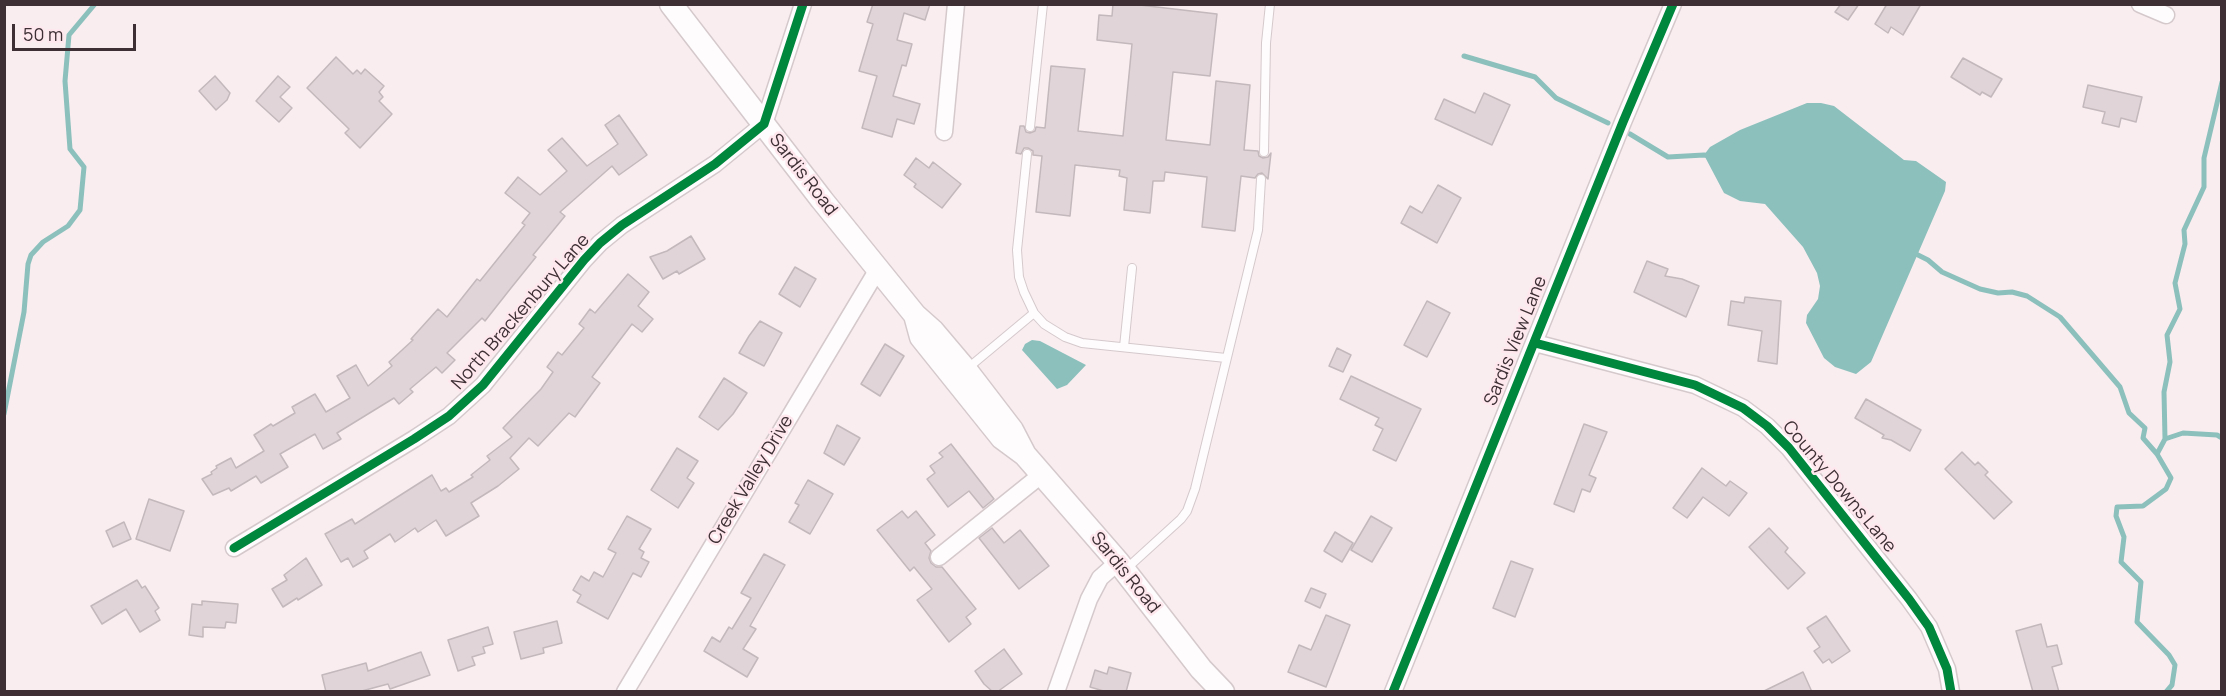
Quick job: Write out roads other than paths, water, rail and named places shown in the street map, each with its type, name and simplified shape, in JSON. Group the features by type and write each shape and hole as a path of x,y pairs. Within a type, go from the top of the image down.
{"main road":[{"name":"Sardis Road","path":"670,4 915,315 933,331 966,370 1012,430 1025,455 1041,475 1121,566 1201,669 1223,692"},
{"name":"Sardis Road","path":"915,315 921,337 1002,438 1025,455"}],"street":[{"path":"764,124 803,4"},
{"path":"944,132 956,4"},
{"name":"Sardis View Lane","path":"1393,692 1623,122 1673,4"},
{"path":"2140,4 2166,15"},
{"name":"North Brackenbury Lane","path":"234,548 449,416 483,385 600,243 622,225 715,164 764,124"},
{"name":"Creek Valley Drive","path":"625,692 878,269"},
{"name":"County Downs Lane","path":"1534,343 1695,385 1743,408 1767,426 1789,448 1929,627 1947,669 1951,692"},
{"path":"939,557 1041,475"},
{"path":"1056,692 1089,599 1100,578 1121,566"}],"lane":[{"path":"1030,127 1043,4"},
{"path":"1264,152 1266,43 1270,4"},
{"path":"1027,154 1017,250 1019,277 1034,313 1044,324 1065,337 1082,343 1226,358"},
{"path":"1121,566 1181,519 1196,489 1258,230 1261,178"},
{"path":"1124,347 1132,268"},
{"path":"966,370 1034,313"}],"water":[{"path":"1807,103 1834,106 1904,160 1916,161 1946,182 1945,191 1871,362 1856,374 1835,367 1824,358 1806,323 1807,315 1818,299 1820,286 1817,273 1803,247 1765,204 1740,201 1724,193 1704,155 1710,147 1740,130"},
{"path":"1032,340 1040,341 1086,365 1067,385 1057,389 1022,350 1025,344"}],"waterway":[{"path":"4,414 24,312 28,264 31,255 43,242 68,226 80,210 84,167 70,149 65,81 69,35 95,4"},
{"path":"1464,56 1535,77 1556,98 1608,123"},
{"path":"2157,454 2165,439 2164,392 2170,362 2167,335 2180,309 2175,283 2185,244 2184,230 2204,187 2204,158 2222,82"},
{"path":"1630,134 1668,157 1710,156"},
{"path":"1912,252 1928,260 1942,272 1980,289 2027,296 2060,317 2120,387 2129,413 2145,428 2143,438 2157,454 2171,478 2166,489 2143,506 2117,507 2116,516 2124,537 2121,562 2141,582 2137,622 2169,655 2175,665 2172,685 2166,692"},
{"path":"2165,439 2183,433 2217,435 2222,438"}]}
